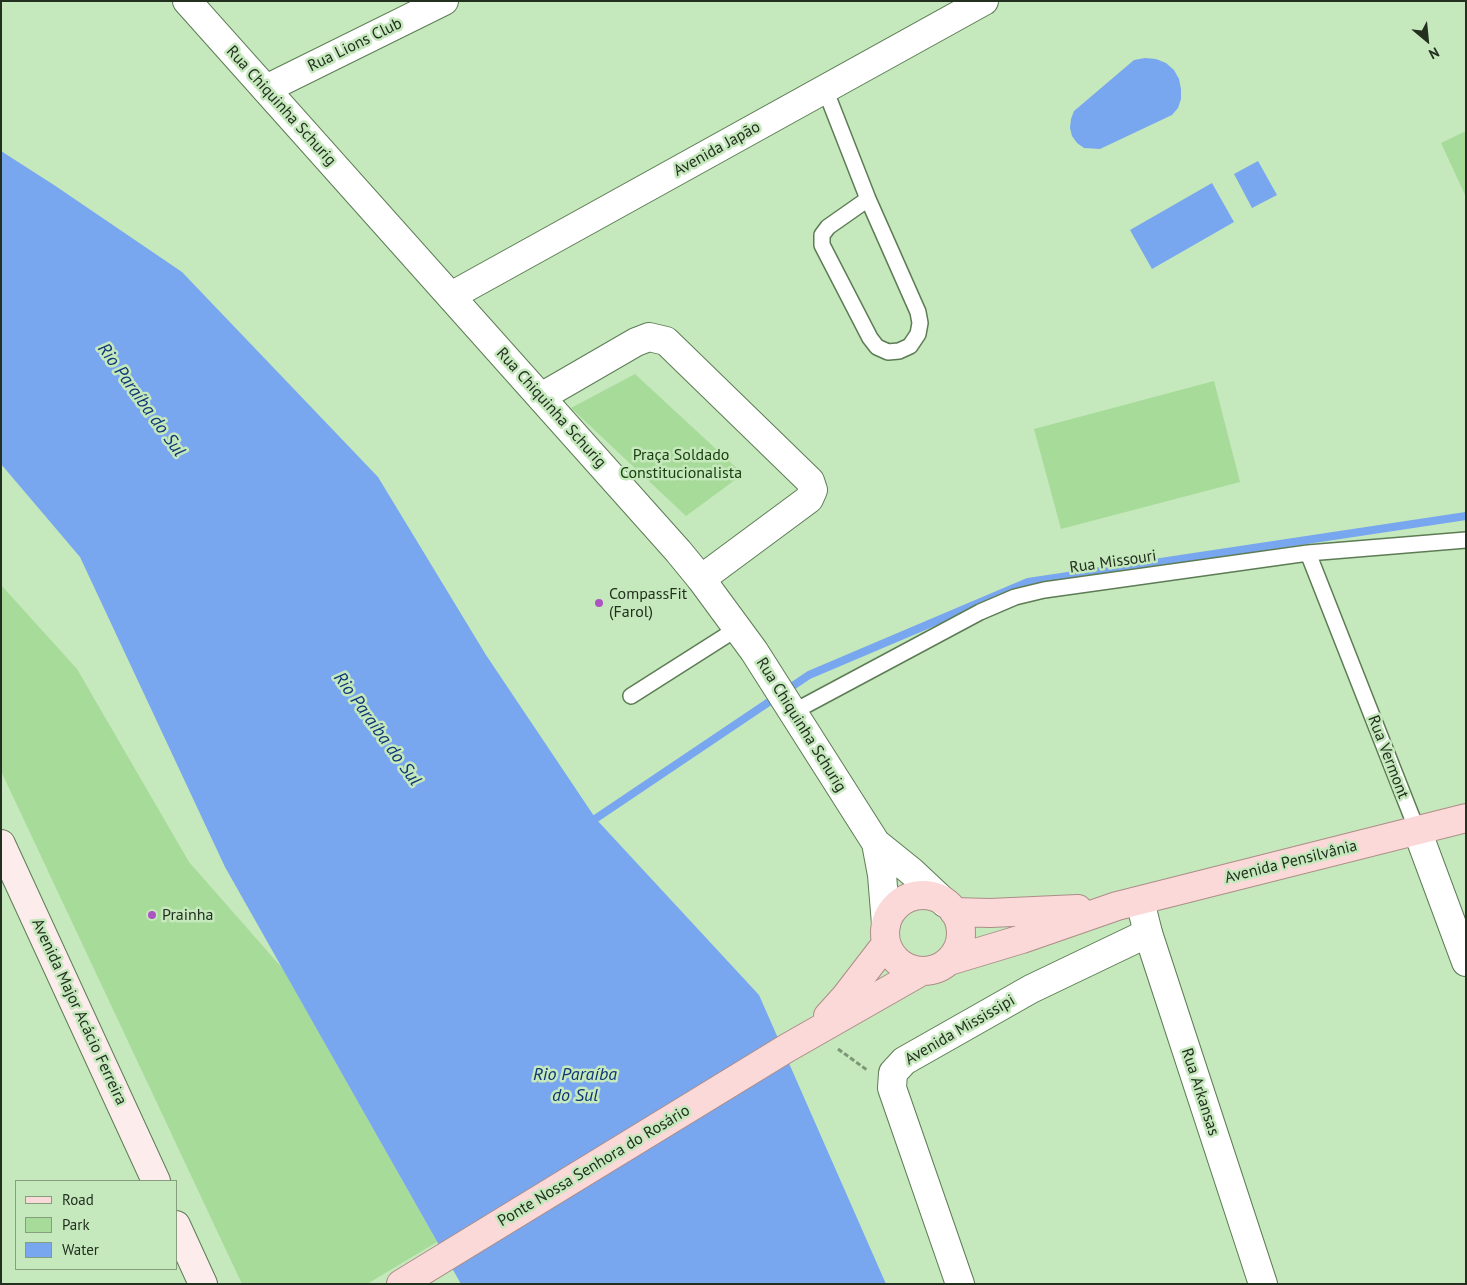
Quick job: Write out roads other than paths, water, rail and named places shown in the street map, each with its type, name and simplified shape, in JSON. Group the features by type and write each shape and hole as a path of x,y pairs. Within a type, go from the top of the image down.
{"main road":[{"name":"Avenida Pensilvânia","path":"814,1032 922,971 932,970 949,961 1022,939 1128,903 1466,818"},
{"name":"Avenida Major Acácio Ferreira","path":"4,855 156,1180"},
{"name":"Avenida Pensilvânia","path":"814,1032 846,996 886,934 891,913 910,898 934,897 950,907 990,913 1048,912 1128,903"},
{"path":"949,961 955,953 961,932 959,921 950,907"},
{"path":"886,934 891,955 900,964 910,969 922,971"},
{"name":"Ponte Nossa Senhora do Rosário","path":"401,1284 814,1032"},
{"path":"178,1228 203,1284"}],"street":[{"name":"Rua Chiquinha Schurig","path":"187,1 701,579 754,651 876,843 912,872 950,907"},
{"name":"Rua Lions Club","path":"266,89 444,1"},
{"name":"Avenida Japão","path":"451,296 984,1"},
{"path":"541,398 636,342 649,337 666,341 810,481 813,490 809,499 701,579"},
{"name":"Rua Vermont","path":"1417,830 1466,962"},
{"name":"Rua Chiquinha Schurig","path":"876,843 882,875 886,934"},
{"name":"Rua Arkansas","path":"1128,903 1148,933 1263,1284"},
{"name":"Avenida Mississipi","path":"960,1284 892,1088 893,1073 904,1061 1031,989 1148,933"}],"lane":[{"path":"825,89 868,199 918,312 920,323 918,334 910,346 899,351 888,352 877,347 870,338 822,245 822,236 828,227 868,199"},
{"name":"Rua Missouri","path":"789,706 980,612 1015,597 1044,590 1308,552 1466,540"},
{"name":"Rua Vermont","path":"1308,552 1417,830"},
{"path":"631,696 738,628"}],"water":[{"path":"1156,59 1166,63 1174,70 1179,79 1181,89 1181,99 1178,108 1172,115 1100,149 1084,148 1077,143 1072,136 1070,128 1074,111 1134,60"},
{"name":"Rio Paraíba do Sul","path":"1,151 182,272 378,477 486,655 596,819 759,995 886,1284 461,1284 225,867 80,557 1,464"},
{"path":"1258,161 1277,195 1252,208 1234,174"},
{"path":"1212,183 1234,222 1152,269 1130,230"}],"waterway":[{"path":"589,823 809,675 1028,582 1466,516"}],"place":[{"name":"CompassFit (Farol)","path":"599,603"},
{"name":"Prainha","path":"152,915"}],"park label":[{"name":"Praça Soldado Constitucionalista","path":"681,464"}]}
